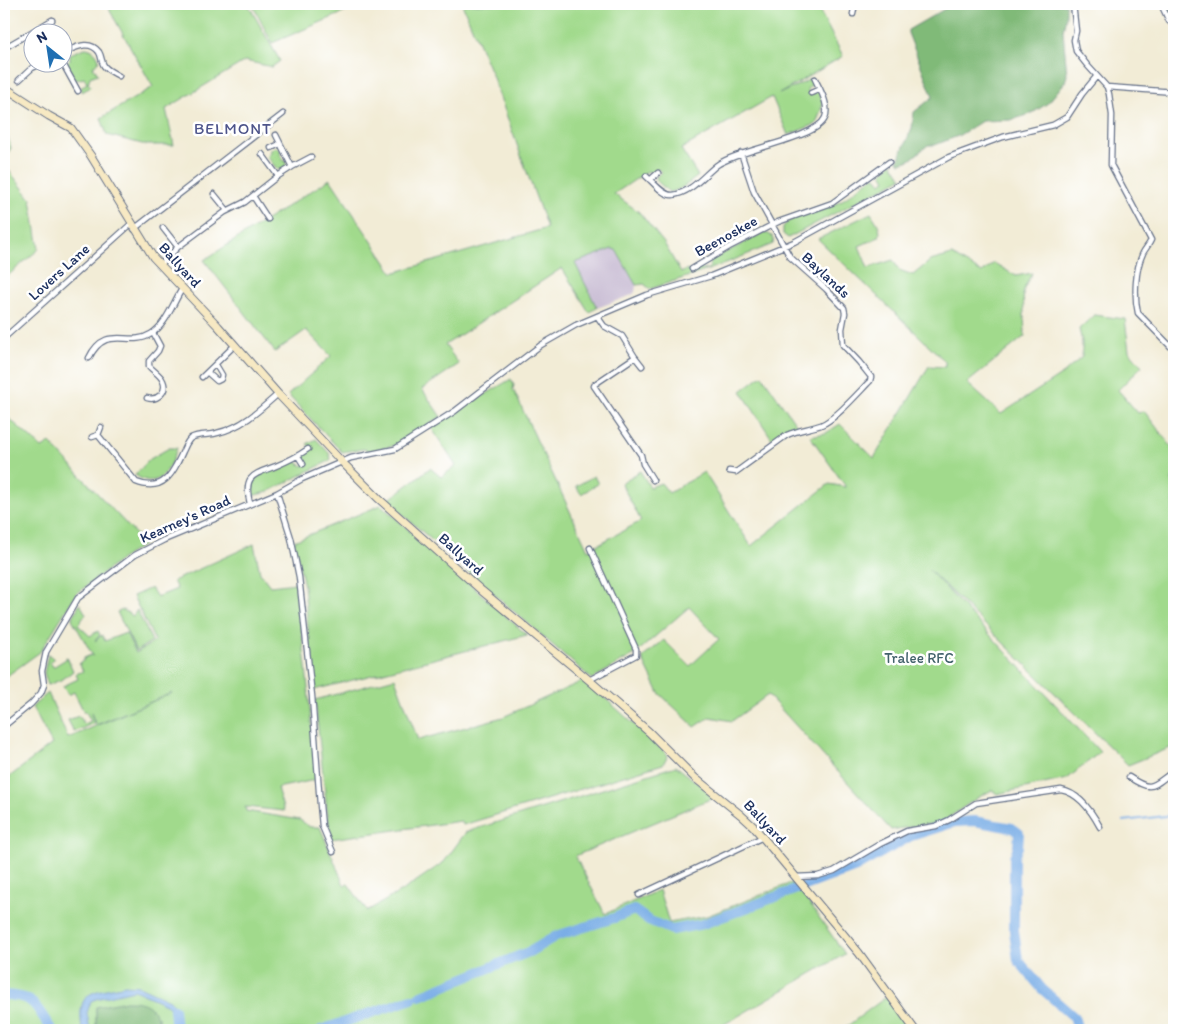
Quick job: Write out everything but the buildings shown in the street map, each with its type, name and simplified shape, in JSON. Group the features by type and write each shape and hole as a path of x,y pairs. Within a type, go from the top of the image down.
{"street":[{"path":"853,14 855,4"},
{"path":"1073,4 1076,51 1096,77 1107,87 1112,115 1111,165 1151,240 1143,252 1139,265 1136,290 1138,313 1174,350"},
{"path":"1161,4 1169,20 1174,25"},
{"path":"4,48 22,38"},
{"path":"72,49 87,44 93,46 99,52 103,65 119,76"},
{"path":"19,80 28,72"},
{"path":"68,72 78,91"},
{"name":"Kearney's Road","path":"4,726 31,704 41,693 44,685 42,671 46,652 81,595 149,547 277,493 302,479 330,469 351,458 395,449 455,411 541,345 576,324 647,295 711,276 783,247 949,157 1002,137 1054,125 1067,117 1096,77"},
{"path":"646,176 664,193 675,195 703,178 717,165 741,153 804,134 819,126 825,118 826,108 815,79"},
{"name":"Ballyard","path":"4,87 48,116 71,128 91,156 153,257 278,394 379,499 482,591 648,732 694,778 741,814 859,953 915,1030"},
{"path":"1107,87 1174,92"},
{"path":"811,93 820,89"},
{"name":"Lovers Lane","path":"4,338 133,227 283,114"},
{"path":"276,135 292,167"},
{"path":"271,148 280,144"},
{"name":"Beenoskee","path":"741,153 754,192 783,247"},
{"path":"262,154 278,176"},
{"path":"160,265 178,247 227,210 246,202 278,176 311,157"},
{"name":"Beenoskee","path":"692,269 772,225 832,203 889,162"},
{"path":"650,180 658,173"},
{"path":"214,194 227,210"},
{"path":"254,196 268,218"},
{"path":"162,228 178,247"},
{"name":"Baylands","path":"729,472 736,472 787,435 827,422 870,381 867,370 844,345 842,329 844,308 826,289 790,258 783,247"},
{"path":"84,353 90,357 100,344 114,337 136,338 153,333 159,328 182,289"},
{"path":"597,316 604,326 622,336 642,366"},
{"path":"148,398 153,399 160,396 164,388 163,381 149,366 149,361 160,346 153,333"},
{"path":"202,377 235,345"},
{"path":"635,357 594,386 641,455 643,464 653,480"},
{"path":"208,373 214,379 221,379 222,375 216,365"},
{"path":"98,435 136,482 144,485 154,485 164,482 172,474 192,437 216,434 232,428 250,419 278,394"},
{"path":"92,437 98,435 101,428"},
{"path":"250,504 246,490 251,476 298,456 308,449"},
{"path":"298,456 302,464"},
{"path":"277,493 291,538 299,577 312,696 320,812 322,826 333,852"},
{"path":"589,680 636,655 636,648 590,548"},
{"path":"1129,777 1146,787 1152,786 1174,770"},
{"path":"797,879 818,876 834,871 880,844 907,832 936,826 976,804 1060,790 1073,794 1094,815 1100,827"},
{"path":"639,895 763,838"}],"shaded area":[{"path":"612,248 616,250 636,285 635,292 632,295 597,308 575,263"}],"green space":[{"path":"110,4 248,4 280,61 272,67 245,61 166,109 174,145 146,145 107,135 101,118 153,87 110,11"},
{"path":"252,4 364,4 272,43"},
{"path":"462,4 816,4 843,56 779,94 811,79 813,84 807,89 810,95 819,91 823,104 816,124 788,135 772,97 681,149 698,176 684,186 669,192 657,181 656,177 661,172 658,169 652,174 648,171 614,194 639,212 664,243 681,273 687,269 690,273 700,268 706,270 710,267 713,259 765,232 772,236 773,244 711,269 650,289 644,284 636,285 616,250 612,249 575,263 597,308 589,312 562,268 445,345 459,364 422,389 441,417 393,446 369,451 364,449 342,452 288,395 331,356 306,330 275,352 204,260 330,179 393,273 547,228 492,75"},
{"path":"958,4 1066,4 1063,31 1067,75 1065,82 1048,103 1031,114 1011,120 982,121 958,136 935,145 928,145 910,160 900,163 898,160 912,128 914,112 933,97 908,30 948,7"},
{"path":"1165,4 1174,4 1174,21 1168,14"},
{"path":"85,48 90,49 99,60 93,67 98,74 90,77 88,83 91,87 82,92 81,87 87,83 84,78 75,80 70,72 72,53"},
{"path":"4,124 11,148 4,160"},
{"path":"276,147 281,150 280,153 283,160 286,161 286,167 279,170 268,157 271,149"},
{"path":"892,163 902,178 788,238 783,234 783,227 787,222 808,212 837,203 873,177 876,177 881,183 886,180 882,173"},
{"path":"4,164 31,199 39,249 4,279"},
{"name":"Tralee RFC","path":"871,213 879,227 879,237 859,246 868,268 893,260 899,270 913,275 930,261 952,255 982,273 994,263 1016,276 1032,273 1023,291 1025,336 967,383 1001,414 1064,373 1082,357 1082,342 1079,329 1094,315 1125,319 1129,351 1142,366 1118,390 1138,413 1144,411 1174,450 1174,478 1171,480 1174,483 1174,749 1170,748 1128,765 929,570 1100,752 1067,779 997,794 992,790 942,822 891,830 768,695 732,721 710,717 695,727 659,693 642,658 664,640 690,666 719,639 689,607 635,654 592,679 387,501 430,468 441,477 456,466 431,427 511,379 514,385 513,389 588,550 641,521 621,483 640,471 650,487 661,483 669,493 704,472 751,546 829,484 846,487 810,436 826,433 840,424 874,458 929,366 945,367 945,361 818,239"},
{"path":"762,375 798,427 789,428 772,439 741,391"},
{"path":"4,414 42,448 50,443 145,544 127,555 76,594 40,652 4,678"},
{"path":"316,439 329,453 331,459 329,461 268,492 251,496 250,484 262,473 294,461 302,466 306,464 303,455 311,448 307,444"},
{"path":"169,448 177,448 171,463 163,475 151,481 144,480 135,475 150,459"},
{"path":"594,476 598,484 581,494 576,486"},
{"path":"381,505 527,635 314,690 304,586 294,541"},
{"path":"254,544 260,573 270,586 296,583 316,776 315,780 277,788 284,811 245,807 246,811 300,820 310,827 320,827 344,885 348,884 367,911 405,889 444,862 466,832 676,766 715,797 575,856 605,914 659,890 669,923 707,916 794,882 845,954 723,1025 728,1030 162,1030 158,1017 96,1007 96,1030 4,1030 4,781 52,744 32,707 48,693 68,738 172,693 96,725 91,713 94,723 74,732 68,720 79,716 84,724 91,721 74,692 68,695 63,686 78,679 76,674 83,671 79,664 84,658 93,656 72,619 79,605 86,614 78,625 90,636 98,631 100,635 95,641 102,635 105,641 126,633 136,653 155,641 133,596 151,588 157,597 177,589 173,581"},
{"path":"123,610 133,616 137,610 152,641 136,651 117,612"},
{"path":"48,654 54,659 50,662 53,667 67,657 73,671 63,679 48,685 44,673"},
{"path":"395,678 418,740 503,717 585,680 668,755 663,764 463,825 461,821 331,839 315,700"},
{"path":"886,997 913,1030 842,1030"},
{"path":"126,1001 141,1002 150,1007 157,1016 162,1030 96,1030 96,1007"}],"water":[{"path":"125,985 139,986 170,1000 177,1010 177,1020 174,1021 172,1011 166,1004 134,990 91,1001 87,1013 90,1030 82,1030 81,1016 85,999 96,992"}],"waterway":[{"path":"1123,821 1174,815"},
{"path":"420,996 531,951 556,936 634,910 648,920 672,930 703,924 856,867 911,836 955,822 974,821 1012,828 1019,833 1018,847 1014,857 1014,931 1018,960 1042,989 1074,1017 1078,1030"},
{"path":"4,995 29,1000 38,1009 52,1030"},
{"path":"321,1030 412,999"},
{"path":"174,1009 176,1030"}],"district":[{"name":"BELMONT","path":"233,128"}]}
